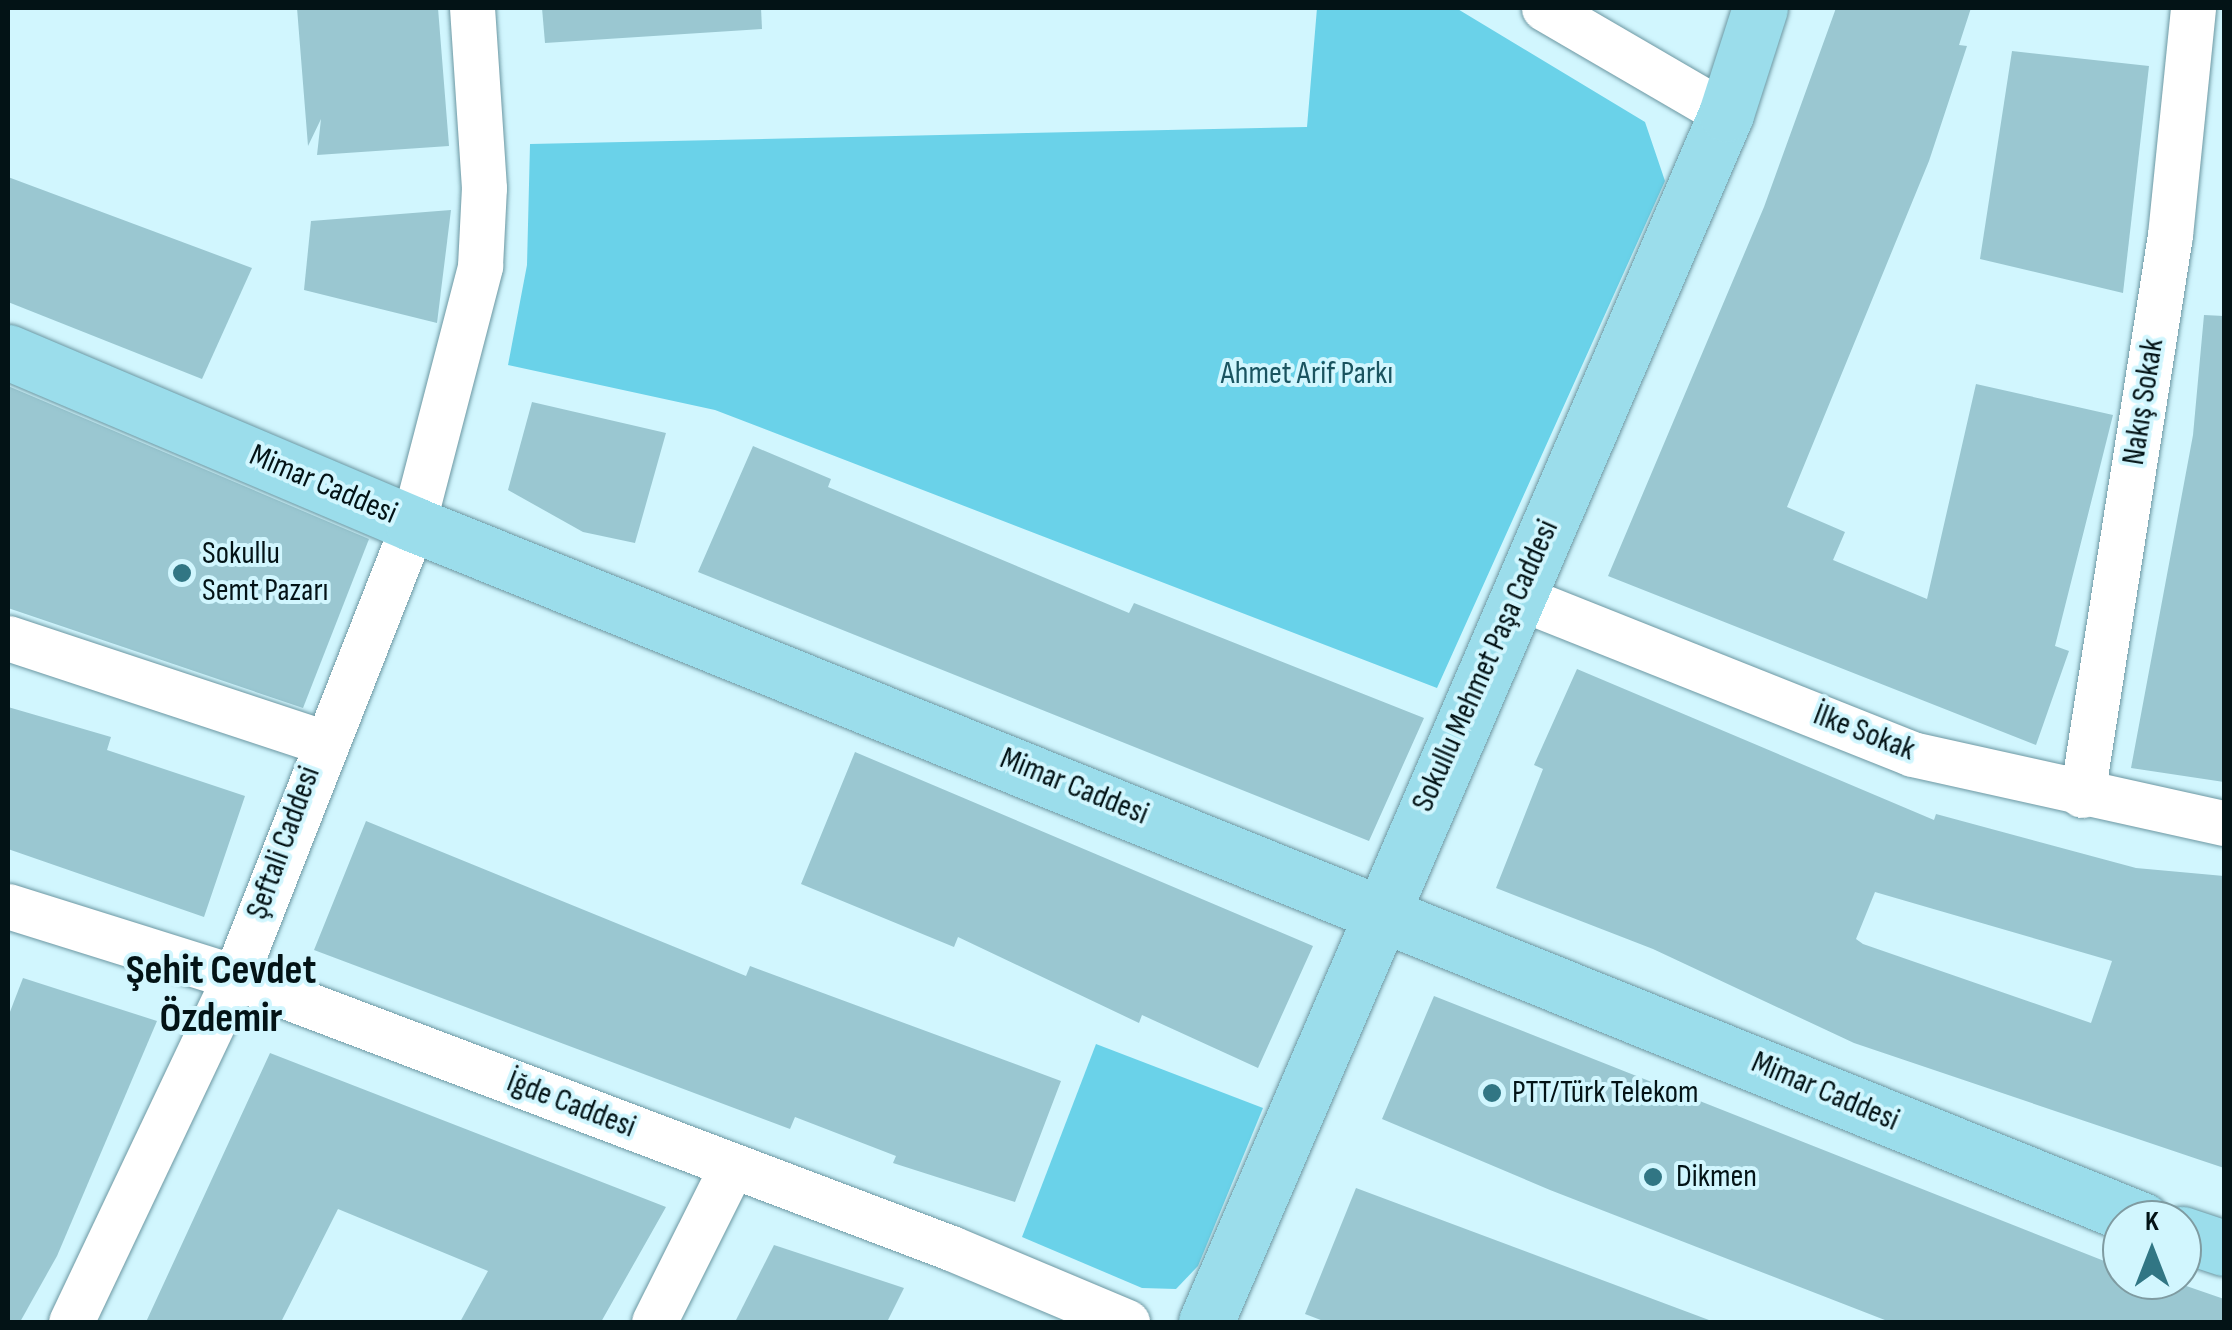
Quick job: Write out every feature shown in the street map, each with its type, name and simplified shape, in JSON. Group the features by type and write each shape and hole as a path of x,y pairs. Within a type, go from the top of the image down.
{"main road":[{"name":"Sokullu Mehmet Paşa Caddesi","path":"1206,1322 1378,908 1518,597 1726,114 1760,8"},
{"name":"Mimar Caddesi","path":"8,352 413,524 1378,908 2102,1204"}],"street":[{"name":"Şeftali Caddesi","path":"71,1322 235,977 322,742 413,524 480,266 484,188 472,8"},
{"path":"1544,8 1726,114"},
{"name":"Nakış Sokak","path":"2082,795 2170,236 2192,8"},
{"name":"İlke Sokak","path":"1518,597 1912,754 2224,824"},
{"path":"8,638 322,742"},
{"name":"İğde Caddesi","path":"8,906 235,977 732,1166 1127,1322"},
{"path":"654,1322 732,1166"}],"green space":[{"name":"Ahmet Arif Parkı","path":"1317,8 1456,8 1645,122 1665,181 1437,688 715,410 508,365 527,265 530,144 1307,127"},
{"path":"1096,1044 1263,1108 1198,1266 1176,1289 1142,1288 1022,1237"}],"building":[{"path":"297,8 438,8 449,146 317,155 321,119 308,146"},
{"path":"542,8 761,8 762,29 545,43"},
{"path":"1836,8 1971,8 1959,45 1967,46 1929,161 1787,507 1845,532 1833,560 1927,599 1976,384 2113,415 2055,646 2069,651 2036,745 1608,576 1764,207"},
{"path":"2012,51 2149,66 2123,293 1980,259"},
{"path":"8,177 252,268 202,379 8,302"},
{"path":"451,210 437,323 304,290 311,221"},
{"path":"2204,315 2224,316 2224,782 2131,768 2193,435"},
{"name":"Sokullu Semt Pazarı","path":"8,386 369,539 303,708 8,608"},
{"path":"532,402 666,433 635,543 583,532 508,490"},
{"path":"753,446 831,479 828,487 1129,613 1134,603 1424,718 1369,841 698,572"},
{"path":"1577,669 1934,820 1936,814 2136,868 2224,876 2224,1168 1854,1043 1653,949 1496,888 1543,769 1534,765","holes":["1875,892 2112,961 2091,1023 1856,939"]},
{"path":"8,707 111,737 107,750 245,796 204,917 8,849"},
{"path":"855,752 1313,946 1258,1068 1142,1015 1139,1023 958,937 954,947 801,884"},
{"path":"366,821 746,976 750,966 1061,1081 1015,1202 893,1163 896,1156 795,1117 790,1129 314,950"},
{"path":"23,978 157,1021 57,1256 20,1322 8,1322 8,1017"},
{"path":"1434,996 2102,1260 2102,1300 2202,1300 2202,1291 2224,1299 2224,1322 1890,1322 1550,1190 1382,1119"},
{"path":"270,1053 666,1207 601,1322 460,1322 488,1271 338,1209 281,1322 146,1322"},
{"path":"1356,1188 1709,1322 1326,1322 1305,1314"},
{"path":"774,1245 904,1288 887,1322 735,1322"}],"place":[{"name":"Sokullu Semt Pazarı","path":"182,573"},
{"name":"PTT/Türk Telekom","path":"1492,1093"},
{"name":"Dikmen","path":"1653,1177"}],"district":[{"name":"Şehit Cevdet Özdemir","path":"221,995"}]}
